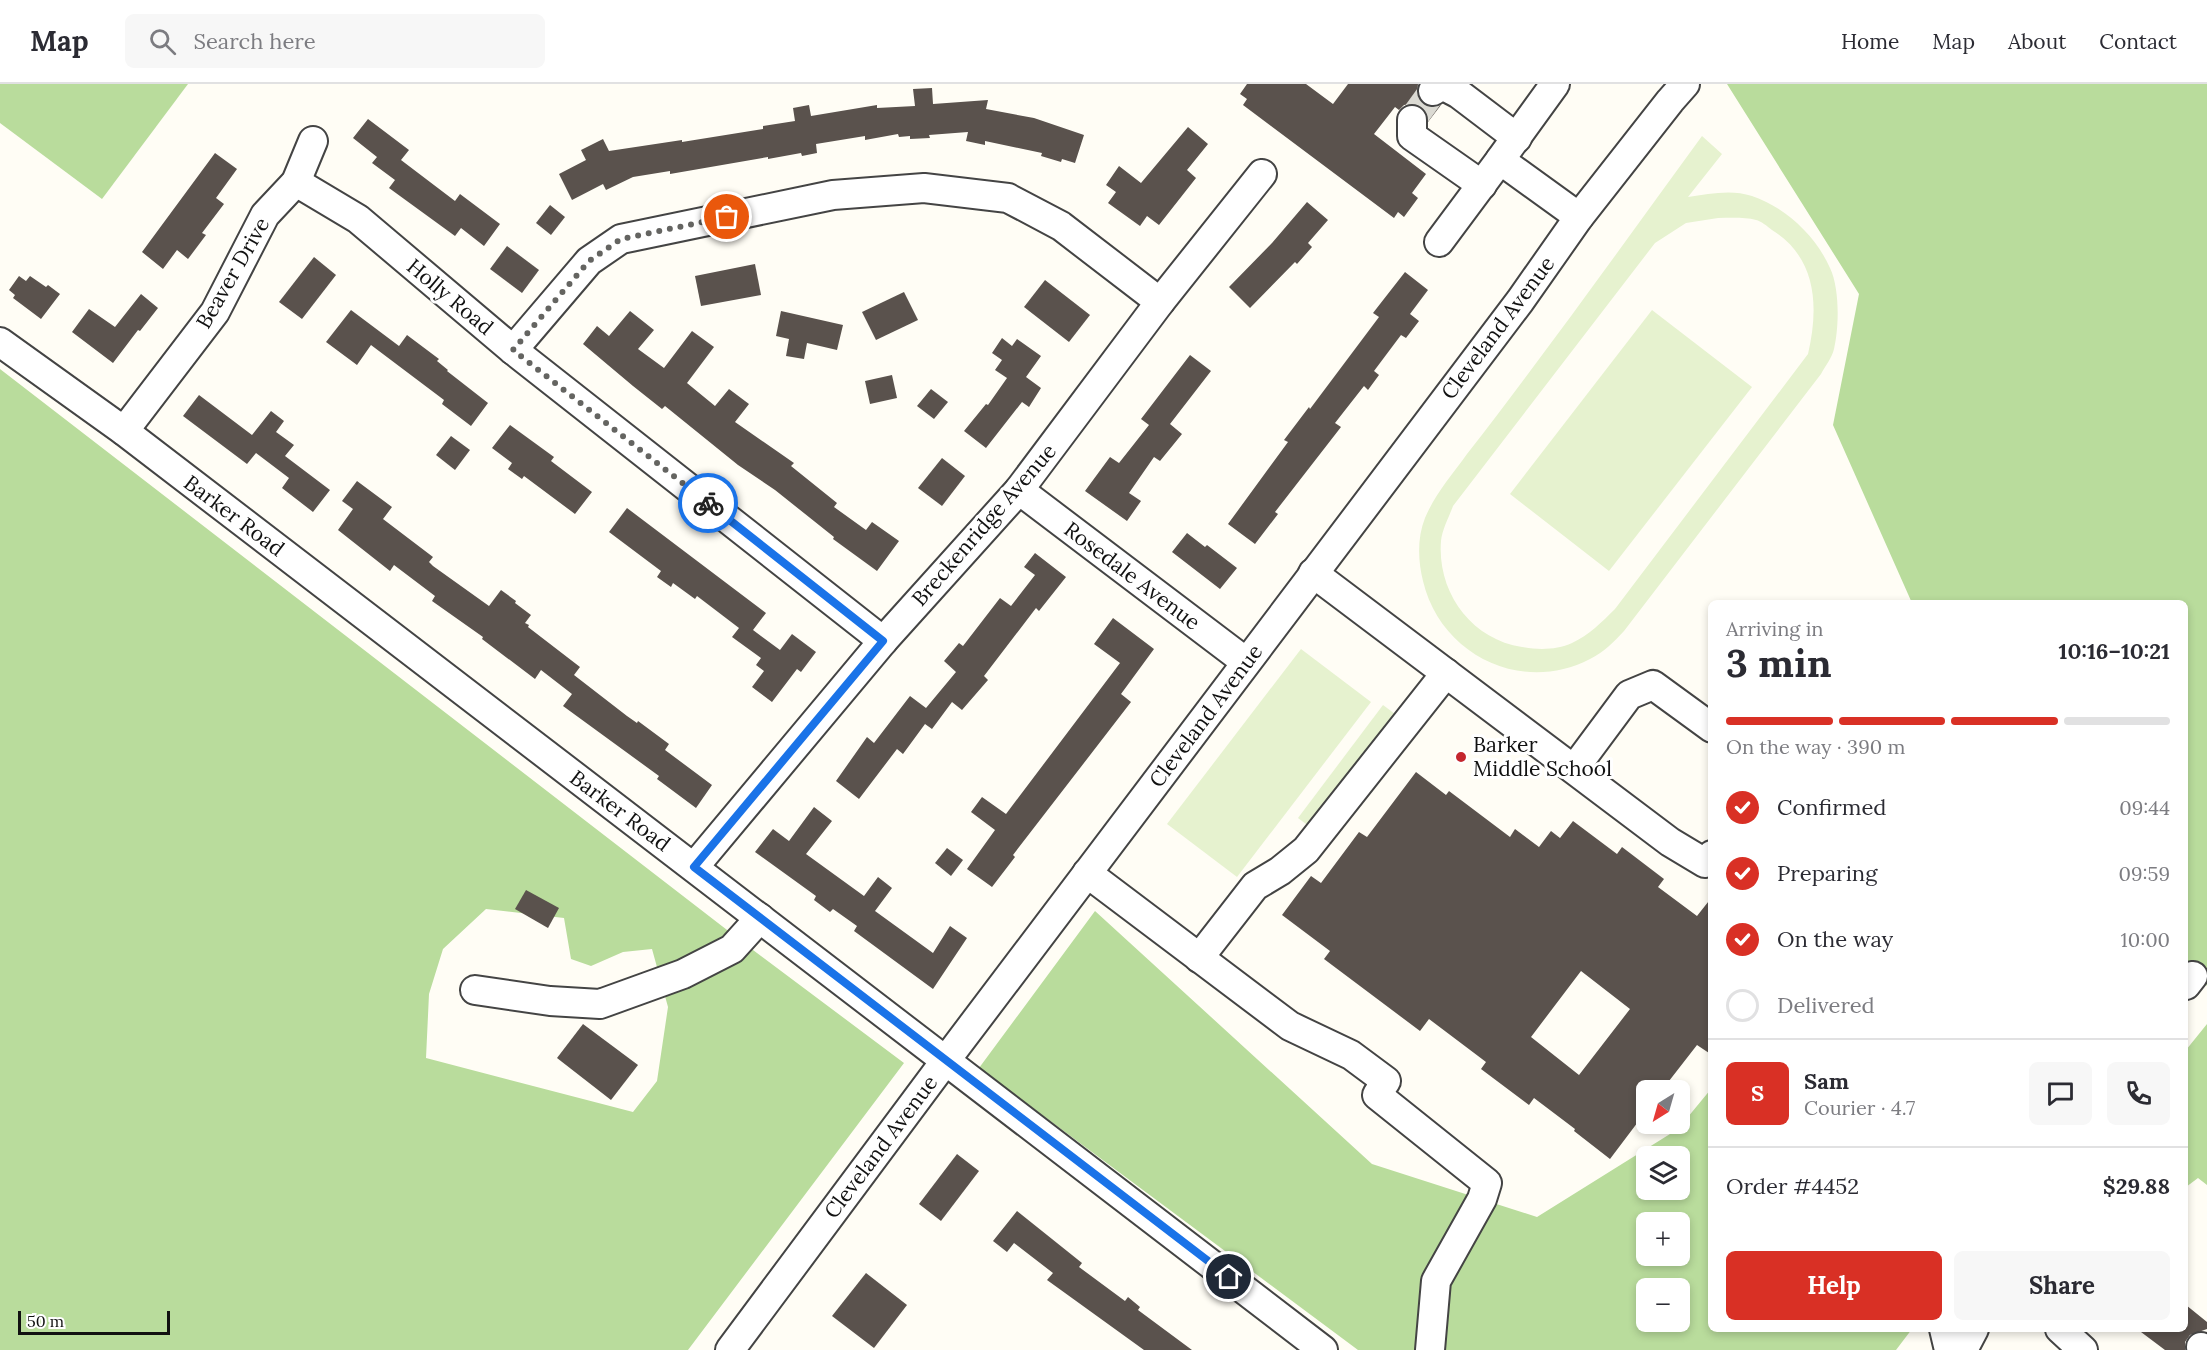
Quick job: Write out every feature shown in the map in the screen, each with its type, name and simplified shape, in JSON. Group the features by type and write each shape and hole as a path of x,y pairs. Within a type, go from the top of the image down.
{"street":[{"path":"1439,242 1555,84"},
{"name":"Cleveland Avenue","path":"730,1350 946,1060 1520,301 1580,217 1685,84"},
{"path":"1433,91 1442,85 1459,94 1508,149 1580,217"},
{"path":"1412,120 1412,136 1482,185"},
{"name":"Beaver Drive","path":"124,431 215,312 265,215 296,182 313,141"},
{"name":"Breckenridge Avenue","path":"694,867 883,641 1019,490 1160,302 1262,174"},
{"name":"Holly Road","path":"296,182 358,219 513,350 883,641"},
{"path":"513,350 589,261 621,239 833,195 924,188 1008,198 1061,226 1160,302"},
{"name":"Barker Road","path":"0,342 124,431 1323,1350"},
{"name":"Rosedale Avenue","path":"1019,490 1246,662"},
{"path":"1313,573 1670,842 1705,863 1708,860"},
{"path":"1199,958 1255,886 1280,871 1306,850 1446,673"},
{"path":"1574,769 1629,695 1653,685 1708,725"},
{"path":"1087,873 1290,1026 1351,1055 1386,1081 1377,1095 1487,1183 1482,1199 1436,1281 1430,1350"},
{"path":"475,990 550,1001 600,1004 682,974 732,949 760,918"},
{"path":"1945,1332 1949,1350"},
{"path":"1963,1350 1972,1332"},
{"path":"2063,1332 2083,1350"}],"green space":[{"path":"0,84 188,84 102,199 0,123"},
{"path":"1727,84 2207,84 2207,986 2188,965 2188,600 1911,600 1833,425 1859,294"},
{"path":"1702,136 1722,154 1688,197 1728,192 1752,196 1776,207 1808,234 1824,256 1836,287 1838,320 1833,352 1821,374 1624,631 1609,647 1590,659 1564,669 1537,672 1511,669 1487,661 1465,647 1447,629 1432,607 1423,581 1419,558 1425,518 1444,485","holes":["1718,218 1747,218 1760,221 1787,241 1798,255 1806,269 1813,301 1808,354 1615,609 1595,628 1572,643 1547,649 1522,647 1487,634 1461,610 1451,595 1445,578 1441,560 1441,541 1453,506 1655,243 1686,223"]},
{"path":"1652,310 1752,387 1609,571 1510,494"},
{"path":"0,369 753,950 904,1063 688,1350 0,1350","holes":["486,909 564,918 571,959 591,966 623,952 652,949 668,1007 657,1081 633,1112 426,1058 429,994 443,949"]},
{"path":"1301,649 1371,702 1237,877 1167,824"},
{"path":"1383,705 1415,729 1330,842 1298,818"},
{"path":"1095,911 1372,1164 1537,1217 1636,1155 1636,1200 1690,1200 1690,1146 1651,1146 1670,1134 1690,1134 1690,1114 1708,1093 1708,1332 1910,1332 1896,1350 1358,1350 979,1068"},
{"path":"2207,1024 2207,1185 2198,1178 2188,1186 2188,1048"}],"building":[{"path":"1247,84 1306,84 1333,104 1348,84 1418,84 1417,93 1420,101 1426,106 1441,105 1428,122 1427,112 1420,105 1404,105 1399,110 1395,107 1374,134 1426,174 1412,193 1418,198 1404,217 1398,212 1394,218 1243,105 1247,99 1240,94"},
{"path":"932,88 933,104 988,100 986,109 1034,118 1084,135 1075,163 1062,159 1061,162 1041,156 1042,153 985,141 985,145 966,141 968,132 910,139 910,136 899,137 898,134 865,140 865,136 816,144 817,153 802,156 801,153 768,159 768,157 670,174 670,171 633,177 606,190 603,184 572,200 559,174 586,160 581,150 603,139 609,151 763,129 763,126 795,121 793,108 809,105 811,116 877,105 877,108 915,106 913,89"},
{"path":"368,119 409,150 401,160 455,201 460,194 500,224 484,246 461,228 455,236 389,188 395,180 372,163 377,157 353,138"},
{"path":"1188,127 1208,144 1187,170 1196,178 1159,225 1147,216 1140,226 1108,203 1116,192 1106,185 1119,166 1141,183"},
{"path":"215,153 237,169 216,198 224,204 202,233 206,235 188,259 177,250 163,269 142,252"},
{"path":"1307,202 1328,220 1308,243 1312,247 1297,264 1295,262 1250,308 1229,287 1272,243"},
{"path":"550,205 565,217 551,235 536,223"},
{"path":"507,246 539,270 522,293 490,269"},
{"path":"314,257 336,275 302,319 279,302"},
{"path":"755,264 761,295 701,306 695,276"},
{"path":"1405,272 1428,290 1410,314 1419,321 1406,338 1401,335 1374,371 1379,375 1368,390 1364,386 1335,423 1341,427 1275,512 1278,514 1255,544 1228,524 1288,442 1284,440 1379,317 1373,313"},
{"path":"19,276 26,281 30,276 60,294 41,319 13,298 15,295 9,290"},
{"path":"1045,280 1090,315 1069,342 1024,307"},
{"path":"904,292 918,320 876,340 862,312"},
{"path":"141,294 158,308 113,363 72,332 89,309 115,327"},
{"path":"351,310 399,346 407,335 439,359 437,361 447,371 488,403 471,426 442,404 444,400 371,345 357,365 326,342"},
{"path":"630,311 654,330 638,349 664,368 692,331 714,347 687,383 715,406 729,389 749,404 735,422 794,463 791,466 837,503 834,507 866,530 872,522 899,541 877,571 665,406 662,409 583,344 597,326 609,336"},
{"path":"781,311 843,325 837,350 807,343 804,359 786,356 789,339 776,336"},
{"path":"1002,338 1012,346 1017,339 1041,356 1026,377 1041,388 1029,407 1022,402 986,448 964,431 986,404 988,405 1007,378 995,370 1002,360 992,353"},
{"path":"1190,355 1211,371 1170,424 1182,434 1160,461 1154,457 1129,493 1141,501 1127,521 1085,491 1110,457 1119,463 1149,425 1141,419"},
{"path":"892,375 897,398 870,404 865,381"},
{"path":"931,389 948,402 934,419 917,406"},
{"path":"199,395 252,435 271,411 284,421 276,432 294,445 285,456 330,490 313,512 282,488 289,478 256,453 247,464 183,416"},
{"path":"510,425 554,457 551,461 592,492 575,514 524,476 522,479 508,469 512,463 492,448"},
{"path":"451,436 470,450 455,470 436,455"},
{"path":"942,458 965,476 942,506 918,488"},
{"path":"357,481 392,507 383,519 433,557 429,562 433,566 489,606 501,590 516,601 515,603 531,615 525,623 529,625 528,627 580,667 574,675 627,716 637,723 638,721 669,744 665,750 712,785 696,808 657,779 659,776 563,706 572,694 541,670 535,679 482,639 483,637 432,601 435,596 394,565 390,571 338,530 353,509 342,501"},
{"path":"627,508 766,613 753,630 780,650 792,634 816,652 801,672 797,669 772,702 752,687 764,671 756,665 761,658 732,637 739,628 697,596 695,599 673,583 671,587 657,577 661,571 609,532"},
{"path":"1187,533 1237,568 1220,589 1172,552"},
{"path":"1035,553 1066,577 1039,611 1036,608 984,676 988,680 962,710 952,702 932,729 925,724 903,754 897,749 859,799 836,781 867,737 874,743 910,696 926,708 956,672 944,661 959,643 963,646 1000,598 1011,606 1035,575 1024,567"},
{"path":"1113,618 1154,649 1121,694 1131,702 1013,855 1015,857 992,887 967,869 995,830 971,812 982,797 1006,814 1120,663 1094,644"},
{"path":"1416,772 1446,795 1449,791 1510,837 1515,829 1539,847 1551,831 1560,838 1573,821 1617,854 1622,847 1664,879 1658,887 1697,916 1708,902 1708,1052 1697,1045 1670,1080 1636,1080 1636,1125 1610,1159 1534,1098 1529,1105 1481,1069 1486,1062 1429,1019 1420,1031 1324,959 1330,951 1282,915 1311,876 1321,883 1359,832 1367,837","holes":["1581,971 1630,1009 1579,1075 1531,1037"]},
{"path":"814,807 832,821 806,854 864,896 878,877 892,888 875,911 933,953 950,926 967,938 933,989 854,931 857,926 833,909 830,912 814,900 816,896 755,852 773,829 789,841"},
{"path":"947,848 963,860 951,876 935,863"},
{"path":"526,890 559,908 548,928 515,909"},
{"path":"583,1024 638,1065 611,1100 557,1058"},
{"path":"957,1154 979,1171 941,1221 919,1204"},
{"path":"1017,1211 1082,1263 1079,1267 1125,1301 1128,1297 1140,1307 1138,1310 1192,1350 1144,1350 1047,1280 1053,1273 1014,1243 1007,1252 993,1241"},
{"path":"866,1273 907,1305 874,1348 832,1316"},
{"path":"2188,1307 2207,1322 2207,1329 2190,1335 2185,1342 2185,1350 2165,1350 2141,1332 2188,1332"}],"tunnel":[{"path":"1412,120 1433,91"}],"way so far":[{"path":"708,503 513,350 589,261 621,239 727,217"}],"place":[{"name":"Barker Middle School","path":"1461,757"}],"route":[{"path":"708,503 883,641 694,867 1229,1277"}]}
